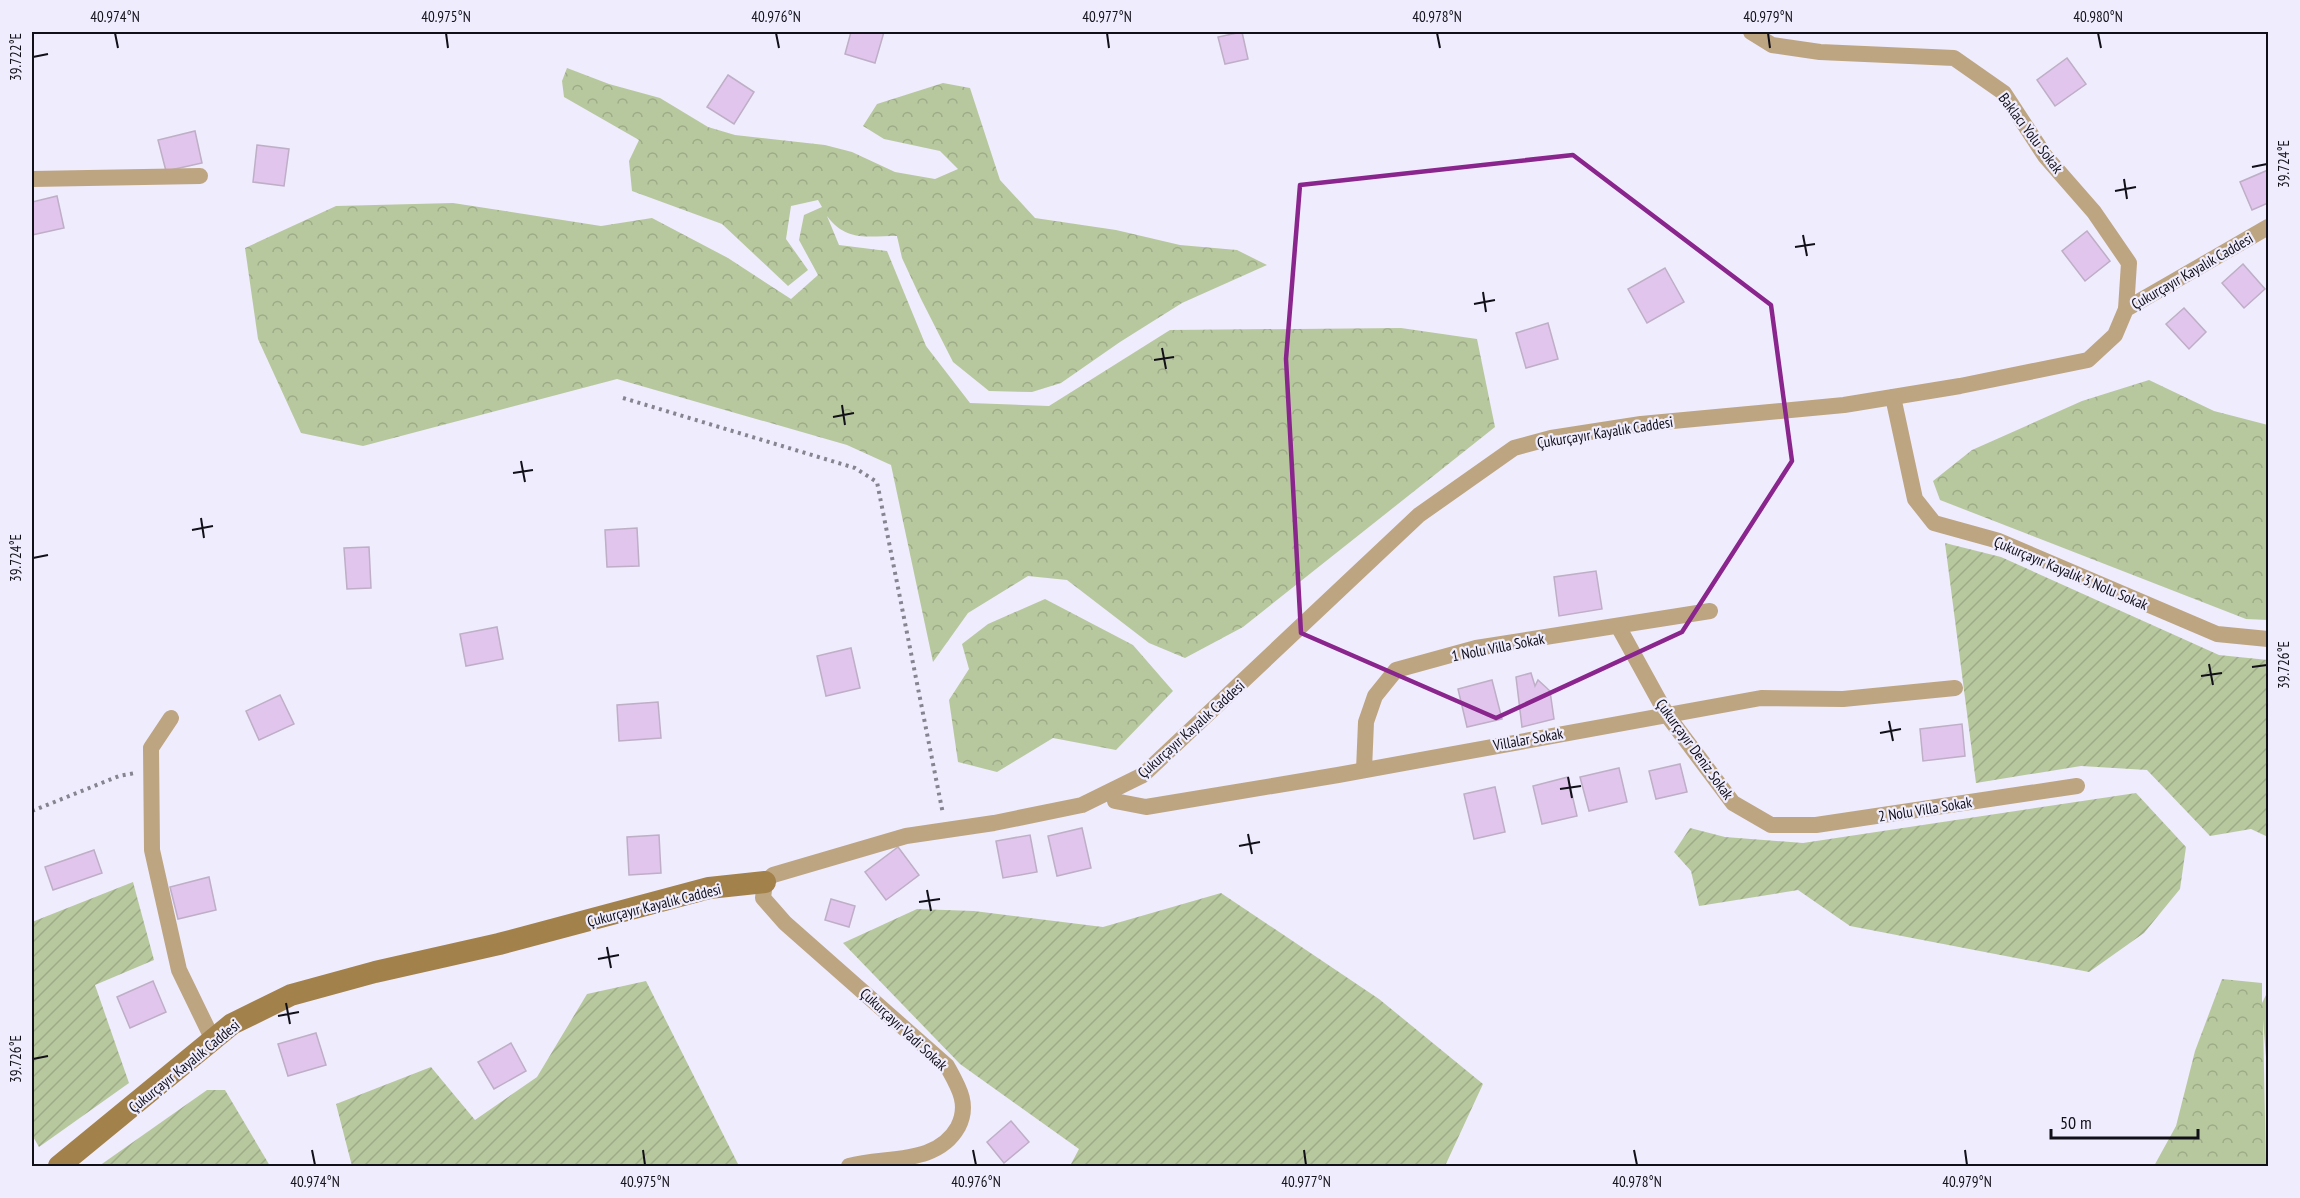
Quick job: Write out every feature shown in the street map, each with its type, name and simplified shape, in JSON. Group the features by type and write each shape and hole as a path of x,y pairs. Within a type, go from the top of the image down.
{"street":[{"name":"Baklacı Yolu Sokak","path":"1751,32 1772,45 1820,52 1954,58 2004,93 2045,156 2094,212 2129,263 2126,309"},
{"path":"32,178 200,176"},
{"name":"Çukurçayır Kayalık Caddesi","path":"59,1167 232,1024 291,995 375,972 499,944 709,888 765,882 773,875 906,836 1082,805 1113,791 1143,775 1419,515 1514,448 1551,438 1641,423 1844,405 1960,386 2088,360 2115,335 2126,309 2268,227"},
{"name":"Çukurçayır Kayalık 3 Nolu Sokak","path":"1893,397 1915,499 1934,523 1999,541 2217,634 2268,639"},
{"name":"1 Nolu Villa Sokak","path":"1364,770 1366,722 1375,696 1395,670 1476,648 1710,611"},
{"name":"Çukurçayır Deniz Sokak","path":"1618,626 1667,715 1734,803 1771,825"},
{"name":"Villalar Sokak","path":"1113,791 1115,801 1146,807 1761,698 1843,699 1954,688"},
{"path":"171,718 151,748 152,850 179,970 213,1040"},
{"name":"2 Nolu Villa Sokak","path":"1771,825 1816,825 2078,786"},
{"name":"Çukurçayır Vadi Sokak","path":"765,882 763,898 785,922 946,1066 963,1094 962,1119 950,1141 941,1147 931,1153 849,1167"}],"path":[{"path":"623,398 855,468 877,482 946,830"},
{"path":"32,811 119,776 150,770"}],"highlighted area":[{"path":"1573,155 1771,305 1792,461 1682,632 1496,718 1301,633 1286,359 1300,185"}],"green space":[{"path":"567,68 609,84 660,98 708,127 735,135 825,145 852,152 895,172 935,179 958,169 940,151 884,139 863,126 877,104 943,83 970,88 1000,180 1035,218 1116,230 1180,245 1237,250 1267,265 1182,303 1061,383 1032,392 989,391 953,362 902,258 897,236 867,237 850,234 834,224 827,216 839,245 887,251 926,346 970,403 1049,406 1170,330 1401,328 1477,339 1495,427 1243,627 1185,658 1149,643 1067,580 1028,576 968,613 933,662 891,465 847,445 617,379 363,446 301,433 258,339 245,248 336,206 453,203 601,226 652,218 728,258 791,299 818,275 799,240 804,215 822,207 818,200 791,206 786,239 808,270 788,286 722,224 632,191 629,161 639,140 564,97 562,81"},
{"path":"2149,380 2214,411 2268,425 2268,620 2246,619 1940,500 1933,481 1972,450 2082,401"},
{"path":"1945,543 2001,557 2219,655 2268,660 2268,837 2251,829 2210,836 2147,770 2081,766 1976,783"},
{"path":"1045,599 1133,645 1173,691 1116,750 1053,738 997,772 958,762 949,700 969,669 962,644 988,624"},
{"path":"2136,793 2186,847 2180,889 2144,933 2089,972 1850,926 1798,890 1699,906 1691,871 1674,852 1690,828 1725,837 1803,843"},
{"path":"133,882 154,960 95,985 129,1083 39,1147 32,1135 32,922"},
{"path":"1221,893 1379,999 1483,1084 1445,1166 1070,1166 1079,1149 960,1064 843,943 917,909 974,911 1103,927"},
{"path":"2222,979 2262,983 2262,1003 2268,991 2268,1082 2263,1020 2266,1166 2154,1166 2176,1126 2195,1051"},
{"path":"646,981 739,1166 352,1166 336,1104 431,1067 475,1120 537,1077 587,994"},
{"path":"207,1090 225,1090 270,1166 99,1166"}],"building":[{"path":"851,32 884,32 875,63 845,54"},
{"path":"1242,32 1248,59 1225,64 1218,37"},
{"path":"2067,58 2086,84 2055,106 2037,80"},
{"path":"728,75 754,92 734,124 707,107"},
{"path":"195,131 202,163 166,171 158,140"},
{"path":"257,145 289,149 284,186 253,182"},
{"path":"2268,170 2268,203 2252,210 2240,182"},
{"path":"57,196 64,228 32,235 32,202"},
{"path":"2087,231 2110,261 2085,281 2062,251"},
{"path":"2243,264 2265,289 2244,308 2222,283"},
{"path":"1665,268 1684,302 1647,323 1628,289"},
{"path":"2184,308 2206,332 2189,349 2166,324"},
{"path":"1548,323 1558,359 1526,368 1516,333"},
{"path":"637,528 639,566 607,567 605,530"},
{"path":"369,547 371,588 347,589 344,548"},
{"path":"1596,571 1602,609 1559,616 1554,577"},
{"path":"497,627 503,659 466,666 460,634"},
{"path":"851,648 860,688 826,696 817,656"},
{"path":"1531,673 1535,686 1538,680 1550,691 1554,719 1522,727 1516,677"},
{"path":"1492,680 1502,719 1467,727 1458,689"},
{"path":"280,695 294,724 259,740 246,711"},
{"path":"658,702 661,738 619,741 617,705"},
{"path":"1962,724 1965,756 1923,761 1920,729"},
{"path":"1680,764 1687,792 1656,799 1649,771"},
{"path":"1619,768 1627,802 1589,811 1580,777"},
{"path":"1568,777 1577,816 1542,824 1533,786"},
{"path":"1495,787 1505,832 1474,839 1464,794"},
{"path":"1082,828 1091,868 1057,876 1048,836"},
{"path":"659,835 661,873 629,875 627,837"},
{"path":"1030,835 1037,872 1003,878 996,841"},
{"path":"898,847 919,875 886,900 865,872"},
{"path":"94,850 102,873 53,890 45,867"},
{"path":"209,877 216,910 178,919 170,887"},
{"path":"831,899 855,906 849,927 825,920"},
{"path":"153,981 166,1012 130,1028 117,997"},
{"path":"316,1033 326,1065 288,1076 278,1044"},
{"path":"511,1043 526,1071 494,1089 478,1062"},
{"path":"1011,1121 1029,1142 1004,1163 987,1142"}]}
